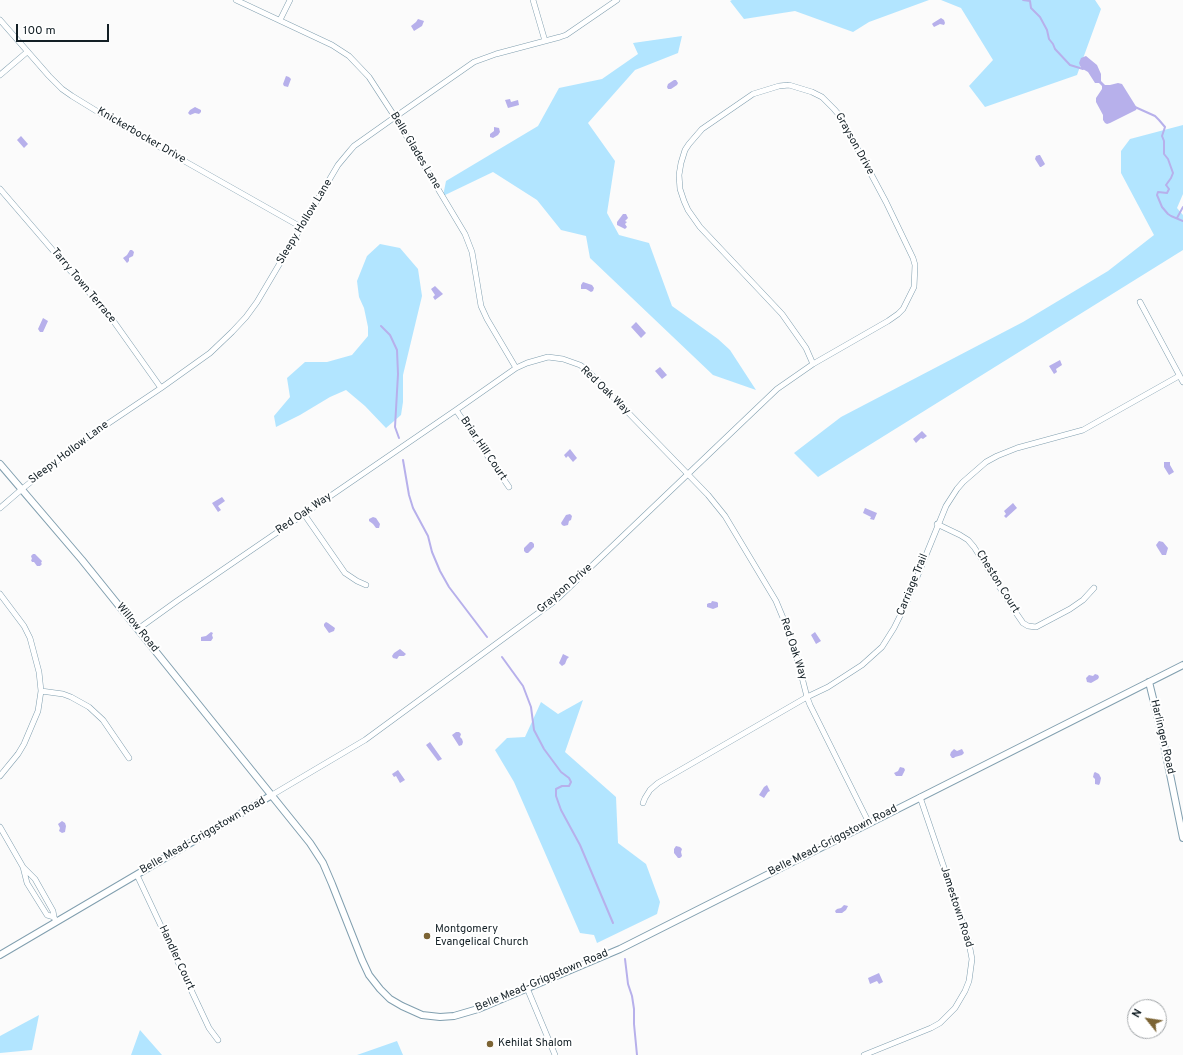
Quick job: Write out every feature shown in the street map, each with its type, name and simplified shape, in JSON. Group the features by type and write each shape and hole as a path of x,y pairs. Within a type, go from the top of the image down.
{"street":[{"name":"Belle Glades Lane","path":"236,0 324,41 349,56 369,77 466,234 472,252 481,306 516,368"},
{"path":"280,20 290,0"},
{"path":"532,0 545,41"},
{"name":"Sleepy Hollow Lane","path":"0,508 82,441 210,353 232,332 246,317 267,287 338,165 348,153 365,138 474,62 496,54 566,35 617,0"},
{"name":"Knickerbocker Drive","path":"0,20 49,76 62,89 72,96 301,228"},
{"path":"0,75 27,52"},
{"name":"Grayson Drive","path":"272,796 365,740 556,600 777,389 813,364 888,321 898,314 903,308 914,287 915,265 913,258 886,202 840,116 822,97 812,92 789,85 779,86 753,94 702,129 685,150 679,175 680,189 688,210 700,227 782,314 806,348 813,364"},
{"name":"Tarry Town Terrace","path":"0,189 112,319 161,388"},
{"path":"1140,302 1183,382"},
{"name":"Red Oak Way","path":"138,629 516,368 548,357 563,359 580,365 586,369 688,474 726,516 776,601 796,654 807,697 869,823"},
{"name":"Carriage Trail","path":"643,803 644,798 650,790 658,783 807,697 828,687 862,665 882,647 894,628 906,604 937,524 946,506 963,482 986,462 1016,448 1083,430 1179,376"},
{"name":"Briar Hill Court","path":"456,410 509,487"},
{"name":"Willow Road","path":"0,464 82,560 272,796"},
{"path":"304,514 345,573 366,585"},
{"name":"Cheston Court","path":"937,524 968,540 1023,623 1028,626 1036,626 1070,609 1083,600 1094,588"},
{"path":"0,594 24,626 30,638 39,672 41,691 38,711 24,744 0,776"},
{"name":"Belle Mead-Griggstown Road","path":"0,955 55,920 272,796 310,843 323,863 362,960 369,975 380,989 390,999 418,1014 440,1017 454,1016 478,1009 633,942 1183,665"},
{"name":"Harlingen Road","path":"1149,682 1162,736 1183,838"},
{"path":"41,691 71,697 89,707 103,720 129,758"},
{"name":"Jamestown Road","path":"864,1055 940,1023 955,1008 969,981 972,959 968,938 920,797"},
{"path":"0,827 23,868 27,883 47,915 55,920"},
{"path":"23,868 35,879 53,911 55,920"},
{"name":"Handler Court","path":"136,875 210,1028 218,1040"},
{"path":"527,988 555,1055"}],"shaded area":[{"path":"929,0 869,22 853,32 795,11 744,19 730,1"},
{"path":"941,0 1095,0 1101,9 1077,75 985,107 969,86 993,60 961,8"},
{"path":"941,18 944,20 944,25 940,24 934,27 932,24"},
{"path":"418,19 424,21 422,26 414,31 411,26"},
{"path":"682,36 678,53 635,70 588,123 615,161 607,213 619,235 649,243 672,306 718,339 730,350 756,390 713,375 590,258 586,236 561,230 537,200 493,172 443,196 446,181 538,126 559,88 602,79 638,54 633,43"},
{"path":"1086,56 1097,65 1101,74 1101,81 1105,85 1118,83 1122,84 1137,108 1136,110 1110,123 1105,123 1103,120 1103,115 1096,102 1096,98 1102,89 1102,86 1099,83 1095,83 1088,72 1081,68 1079,63 1081,58"},
{"path":"286,76 291,79 288,87 284,86 283,84"},
{"path":"674,80 678,83 677,85 671,89 668,89 668,84"},
{"path":"510,99 511,102 518,100 519,105 508,108 505,100"},
{"path":"195,107 201,110 201,112 199,114 195,113 190,115 188,113"},
{"path":"1183,125 1183,194 1177,208 1183,215 1183,250 818,477 794,453 841,417 1023,322 1108,271 1154,235 1121,173 1121,151 1130,139"},
{"path":"494,127 499,128 500,132 493,138 490,137 490,134 494,131"},
{"path":"21,136 28,144 24,148 17,140"},
{"path":"1040,155 1045,164 1041,167 1035,159 1036,156"},
{"path":"623,214 626,214 628,218 625,221 627,222 625,224 627,227 625,229 617,225 617,222"},
{"path":"380,244 400,248 418,269 422,296 403,375 403,402 401,415 386,428 365,406 346,390 330,397 276,427 274,416 290,397 287,378 305,362 327,362 352,355 368,336 368,327 364,308 359,297 357,281 367,256"},
{"path":"130,250 134,252 133,256 129,258 127,263 123,258"},
{"path":"583,282 592,285 594,288 593,291 591,292 586,289 581,289"},
{"path":"435,286 443,294 435,300 433,297 435,295 431,289"},
{"path":"43,318 48,321 43,332 40,332 38,329"},
{"path":"636,322 646,333 641,338 631,327"},
{"path":"1060,360 1062,365 1056,369 1057,372 1054,374 1049,366"},
{"path":"660,367 667,375 662,379 655,371"},
{"path":"922,431 927,436 923,439 921,438 916,443 913,439"},
{"path":"570,449 577,458 573,462 568,456 566,458 564,455"},
{"path":"1164,462 1170,462 1174,472 1169,475 1164,467"},
{"path":"222,497 225,501 218,506 221,510 218,512 212,503"},
{"path":"1013,503 1017,508 1006,518 1004,516 1006,514 1004,511"},
{"path":"865,508 877,513 874,520 870,519 871,517 863,513"},
{"path":"570,514 572,516 568,525 562,525 561,523 566,515"},
{"path":"373,517 376,518 380,524 379,528 376,528 369,521 369,519"},
{"path":"1159,541 1163,542 1168,548 1166,555 1162,555 1156,545"},
{"path":"530,542 534,544 534,547 526,553 524,548"},
{"path":"35,554 42,561 40,566 37,566 34,562 32,562 31,556"},
{"path":"712,601 718,603 718,607 713,609 707,607 707,604 711,603"},
{"path":"326,622 335,628 334,631 329,633 324,626"},
{"path":"211,632 213,633 213,638 211,641 201,641 201,637 206,636"},
{"path":"815,632 821,641 816,644 811,635"},
{"path":"400,649 406,654 404,656 399,656 397,659 393,658 392,656 394,653"},
{"path":"563,654 569,657 562,666 559,663"},
{"path":"1095,674 1098,675 1098,679 1091,683 1087,682 1086,678 1089,675 1093,676"},
{"path":"583,700 565,752 616,797 618,843 646,864 660,902 657,914 597,943 594,935 580,933 514,782 495,750 507,738 525,737 541,702 558,714"},
{"path":"456,732 461,734 460,737 463,742 462,745 459,746 452,735"},
{"path":"430,742 442,759 438,761 426,745"},
{"path":"954,749 957,751 962,749 964,753 952,758 950,755"},
{"path":"900,767 904,768 905,770 902,776 896,776 894,773 898,771"},
{"path":"398,770 405,780 400,783 396,776 394,777 392,774"},
{"path":"1095,772 1099,774 1101,778 1099,785 1095,784 1095,779 1093,777"},
{"path":"767,785 770,791 764,798 759,795"},
{"path":"62,821 66,826 65,832 62,833 59,831 60,828 58,824"},
{"path":"676,846 682,849 682,856 680,858 678,858 674,853"},
{"path":"844,905 848,906 846,910 842,913 836,913 835,911 837,909"},
{"path":"879,973 883,982 879,984 877,981 870,984 868,978"},
{"path":"39,1015 32,1050 0,1053 0,1036"},
{"path":"140,1030 162,1055 131,1055"},
{"path":"397,1041 403,1055 357,1055"}],"waterway":[{"path":"1023,0 1030,1 1031,8 1040,17 1055,49 1070,65 1083,69"},
{"path":"1135,107 1155,116 1165,127 1162,136 1164,141 1164,154 1168,159 1173,173 1166,185 1169,189 1167,193 1158,192 1157,195 1162,207 1168,214 1183,221"},
{"path":"1177,218 1183,207"},
{"path":"381,326 390,335 397,350 398,374 395,427 399,438"},
{"path":"403,460 409,495 413,508 428,536 432,552 440,571 449,587 487,637"},
{"path":"502,657 523,686 531,707 534,730 544,749 561,772 569,778 571,782 569,786 562,786 556,789 556,796 561,810 580,845 613,923"},
{"path":"625,959 628,984 634,1009 637,1055"}],"place":[{"name":"Montgomery Evangelical Church","path":"427,936"},
{"name":"Kehilat Shalom","path":"490,1044"}]}
